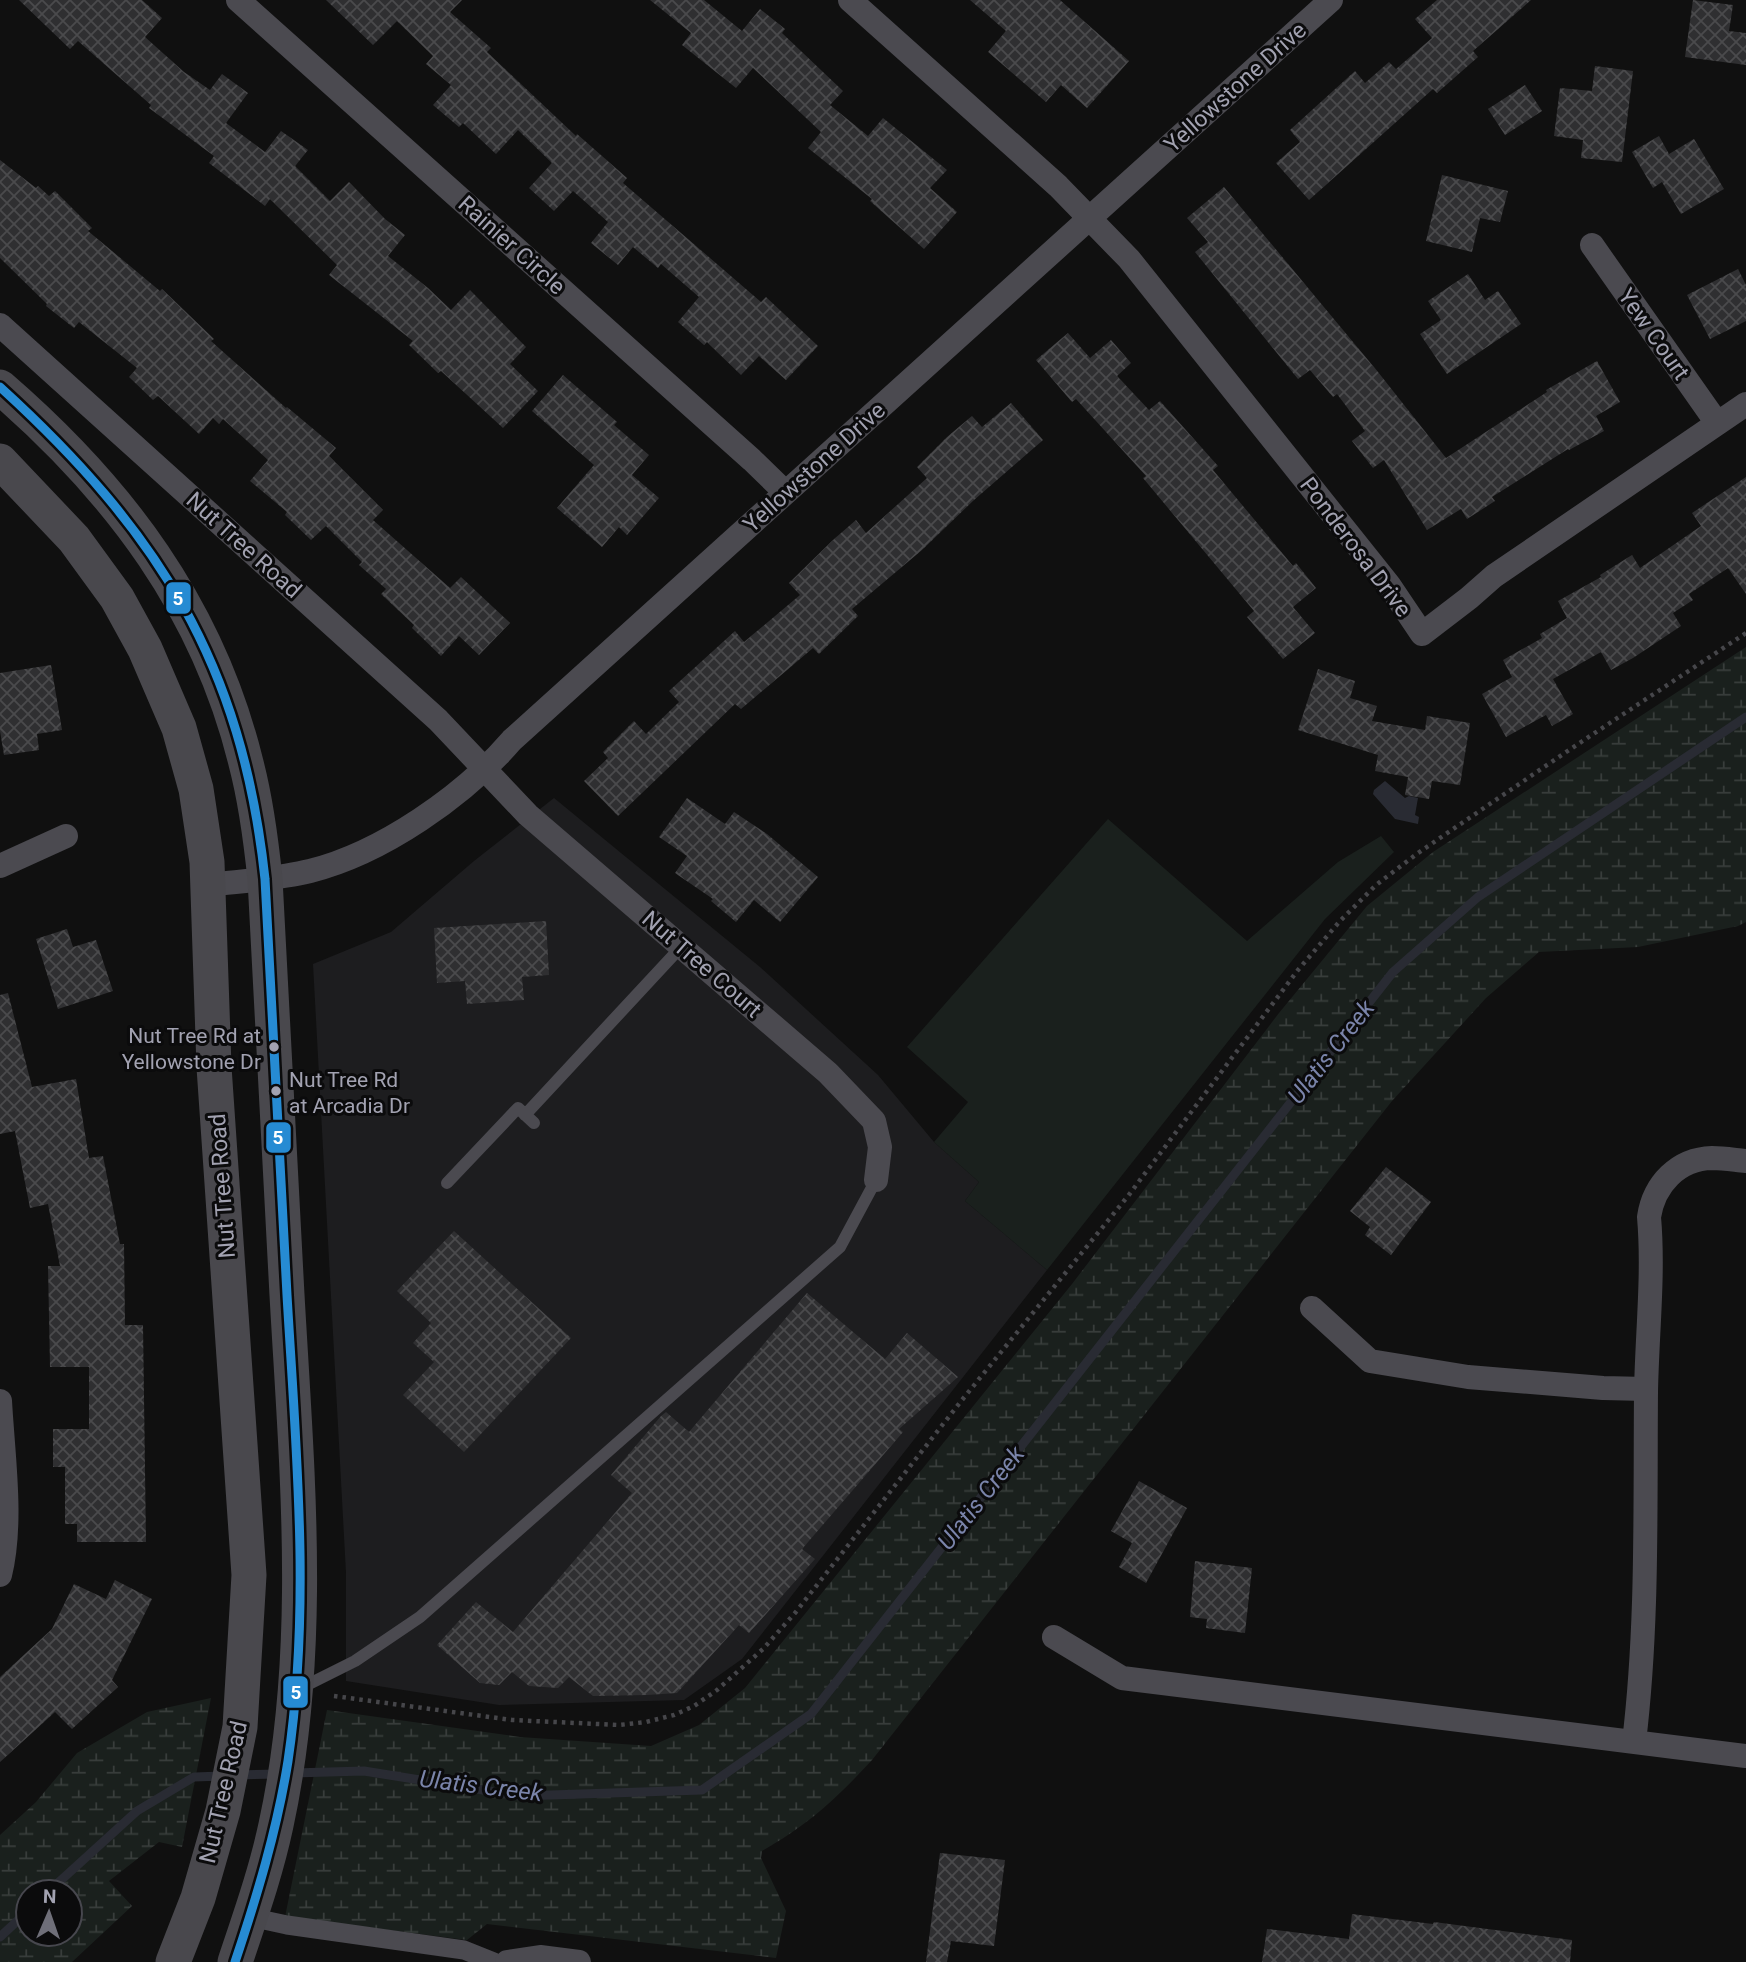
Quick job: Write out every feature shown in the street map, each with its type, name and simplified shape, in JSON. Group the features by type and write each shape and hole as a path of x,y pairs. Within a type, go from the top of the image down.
{"main road":[{"path":"0,387 65,446 124,513 163,567 194,622 220,684 247,764 260,832 265,879 299,1498 301,1600 295,1699 276,1824 235,1962"},
{"name":"Nut Tree Road","path":"0,461 74,539 117,598 145,649 179,728 196,789 207,862 214,1067 249,1575 240,1727 223,1811 198,1898 173,1962"}],"street":[{"name":"Rainier Circle","path":"237,0 785,492"},
{"path":"850,0 1048,177 1090,218"},
{"name":"Yellowstone Drive","path":"209,885 310,871 348,859 380,844 444,802 1331,0"},
{"name":"Ponderosa Drive","path":"1090,218 1129,259 1303,477 1389,586 1422,634 1493,576 1746,404"},
{"name":"Yew Court","path":"1592,245 1717,423"},
{"name":"Nut Tree Road","path":"0,325 438,720 483,769"},
{"name":"Nut Tree Court","path":"483,769 528,815 828,1073 874,1121 880,1147 876,1180"},
{"path":"0,866 66,836"},
{"path":"1634,1742 1640,1698 1646,1580 1646,1389 1651,1200 1662,1181 1675,1170 1692,1162 1711,1158 1746,1161"},
{"path":"1312,1308 1370,1361 1468,1377 1646,1389"},
{"path":"0,1401 6,1553 0,1575"},
{"path":"1054,1637 1122,1678 1746,1756"},
{"path":"250,1917 287,1925 464,1950 495,1962"},
{"path":"507,1962 540,1957 579,1962"}],"lane":[{"path":"447,1183 517,1108 530,1119 681,947"},
{"path":"295,1699 420,1617 840,1247 876,1180"}],"path":[{"path":"295,1699 512,1720 619,1726 674,1716 717,1690 763,1649 795,1613 953,1410 1128,1196 1298,970 1340,921 1377,885 1418,853 1746,633"}],"shaded area":[{"path":"1385,781 1405,798 1418,798 1415,815 1419,817 1418,824 1395,819 1373,794"},
{"path":"554,798 760,967 878,1075 934,1142 979,1182 965,1201 1047,1270 742,1659 684,1700 499,1705 346,1681 346,1573 313,964 391,932 474,861"}],"green space":[{"path":"1746,647 1746,922 1638,947 1539,952 1486,998 1392,1101 872,1760 821,1810 762,1851 761,1858 786,1911 776,1958 487,1924 467,1940 285,1917 327,1710 520,1737 651,1746 699,1725 745,1688 1072,1284 1279,1013 1367,906 1433,852"},
{"path":"1108,819 1247,941 1338,862 1381,836 1394,852 1325,919 1047,1270 965,1201 979,1182 934,1142 968,1102 907,1047"},
{"path":"211,1698 182,1847 159,1842 109,1881 132,1906 72,1962 0,1962 0,1835 36,1802 77,1753 147,1712"}],"building":[{"path":"19,0 142,0 162,18 145,37 184,72 210,90 222,74 248,93 226,123 265,152 281,131 308,150 295,166 330,201 349,182 385,219 405,235 388,256 451,310 470,290 526,347 510,364 538,391 503,428 409,345 413,341 329,275 337,265 270,199 265,206 209,163 214,156 149,108 151,105 78,41 70,49"},
{"path":"326,0 462,0 450,12 491,48 487,52 576,136 577,134 627,178 623,183 761,302 766,297 818,346 786,380 759,356 741,375 707,342 704,345 678,322 699,297 661,264 658,268 633,247 618,265 591,243 608,222 573,191 554,211 529,188 552,163 518,130 496,154 463,123 459,127 433,105 451,85 426,64 433,56 397,21 373,45"},
{"path":"650,0 704,0 742,31 760,9 785,29 782,33 843,91 830,105 868,136 883,118 947,170 930,188 957,212 924,249 870,201 872,199 808,148 821,132 753,68 736,88 682,45 691,33"},
{"path":"970,0 1060,0 1129,61 1087,108 1061,85 1046,102 988,52 1006,31"},
{"path":"1437,0 1531,0 1473,51 1478,57 1437,93 1433,89 1309,200 1276,163 1300,142 1290,130 1355,71 1365,83 1389,62 1396,69 1432,38 1415,19"},
{"path":"1693,0 1733,5 1729,31 1746,33 1746,65 1685,57"},
{"path":"1595,66 1633,71 1622,162 1581,158 1583,140 1554,136 1560,88 1592,91"},
{"path":"1525,85 1542,111 1505,135 1488,109"},
{"path":"1659,136 1669,154 1694,139 1724,189 1681,214 1662,182 1653,188 1632,152"},
{"path":"0,160 49,196 55,191 92,228 88,231 160,291 162,289 214,339 211,341 286,408 336,448 329,456 383,510 373,520 450,588 461,577 510,623 479,655 459,636 441,656 412,628 414,625 381,594 386,589 359,565 362,562 326,526 311,540 285,515 287,512 250,481 268,460 223,419 219,424 213,418 199,434 158,396 153,400 129,377 137,368 79,322 74,328 46,306 47,304 0,258"},
{"path":"1442,175 1508,191 1500,222 1480,218 1472,252 1426,241"},
{"path":"1224,187 1446,458 1547,392 1546,390 1597,361 1620,402 1596,416 1604,431 1568,449 1492,497 1495,501 1467,519 1461,509 1427,530 1384,460 1373,468 1352,441 1365,431 1337,394 1333,397 1310,370 1298,379 1195,252 1208,242 1187,218"},
{"path":"1738,269 1746,285 1746,321 1710,339 1687,295"},
{"path":"1468,274 1485,300 1498,291 1521,324 1447,374 1420,334 1441,320 1428,301"},
{"path":"1068,333 1090,358 1111,340 1131,363 1117,376 1149,410 1160,401 1218,466 1213,470 1293,566 1296,563 1316,588 1293,607 1315,633 1283,659 1247,617 1254,611 1143,478 1146,476 1076,399 1072,402 1036,360"},
{"path":"563,375 617,422 614,425 649,455 632,475 659,498 627,535 619,527 602,547 557,508 594,465 532,411"},
{"path":"1011,403 1043,440 922,550 852,609 858,616 819,654 813,648 741,709 735,704 618,816 584,781 608,758 603,752 634,721 646,734 679,702 669,691 735,631 744,642 800,595 789,583 833,540 856,520 866,533 927,478 917,467 947,437 972,416 982,427"},
{"path":"1746,477 1746,594 1728,568 1689,594 1693,600 1673,613 1681,626 1633,658 1611,670 1601,652 1553,679 1573,714 1552,726 1546,715 1506,737 1482,694 1512,677 1503,660 1542,638 1540,634 1567,618 1558,601 1601,577 1600,575 1632,555 1640,568 1701,526 1692,513"},
{"path":"51,665 62,730 37,734 39,750 4,755 0,731 0,673"},
{"path":"1318,669 1355,681 1350,698 1377,706 1372,721 1425,730 1427,716 1470,723 1460,785 1432,781 1429,799 1405,795 1408,777 1375,771 1378,755 1298,730"},
{"path":"687,798 725,824 734,812 767,834 818,877 780,922 754,900 736,922 711,901 713,899 675,873 687,856 659,837"},
{"path":"546,921 549,975 522,977 524,1000 467,1004 465,981 437,983 434,928"},
{"path":"67,929 73,947 96,940 113,991 58,1009 36,939"},
{"path":"8,993 32,1087 76,1079 89,1158 103,1156 120,1244 124,1244 125,1325 143,1325 146,1542 77,1542 77,1524 65,1524 65,1467 53,1467 53,1429 89,1429 89,1367 50,1367 48,1266 60,1266 48,1204 30,1208 15,1131 0,1134 0,995"},
{"path":"1386,1167 1431,1202 1391,1255 1365,1235 1370,1227 1350,1211"},
{"path":"454,1231 571,1338 464,1452 403,1395 434,1362 413,1343 431,1323 397,1291"},
{"path":"807,1293 885,1359 907,1333 958,1377 899,1429 903,1432 802,1549 815,1559 749,1633 739,1625 677,1693 647,1695 593,1696 569,1677 558,1688 529,1686 512,1672 499,1685 480,1683 437,1645 476,1602 513,1632 632,1493 611,1475 661,1416 666,1412 689,1432"},
{"path":"1139,1481 1187,1508 1146,1583 1119,1567 1132,1543 1111,1531"},
{"path":"1195,1561 1252,1568 1245,1633 1206,1628 1207,1619 1190,1617"},
{"path":"115,1580 152,1599 112,1680 118,1687 72,1729 55,1712 0,1762 0,1677 52,1629 74,1584 106,1599"},
{"path":"940,1853 1005,1860 994,1946 951,1941 947,1962 926,1962"},
{"path":"1352,1914 1572,1940 1570,1962 1262,1962 1267,1929 1349,1939"}],"waterway":[{"name":"Ulatis Creek","path":"293,1773 364,1771 520,1796 702,1790 811,1714 1393,972 1478,897 1746,717"},
{"name":"Ulatis Creek","path":"237,1775 279,1774"},
{"name":"Ulatis Creek","path":"63,1878 137,1811 194,1777 223,1776"},
{"name":"Ulatis Creek","path":"0,1937 14,1924"}],"transit line":[{"name":"5","path":"0,387 56,441 105,494 147,549 183,606 213,666 236,731 253,802 265,879 300,1528 299,1645 288,1761 278,1812 266,1863 235,1962"}],"place":[{"name":"Nut Tree Rd at Yellowstone Dr","path":"274,1047"},
{"name":"Nut Tree Rd at Arcadia Dr","path":"276,1091"}]}
